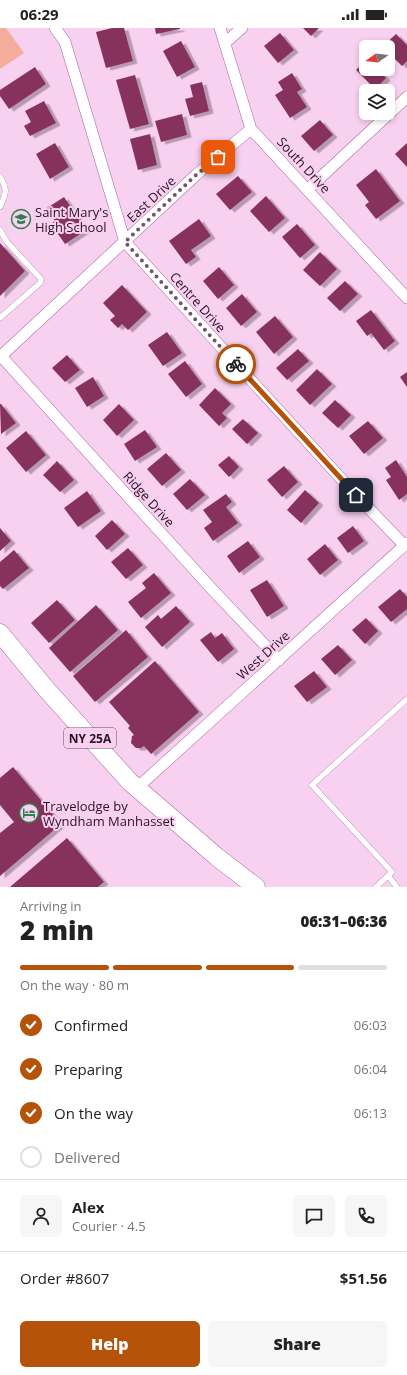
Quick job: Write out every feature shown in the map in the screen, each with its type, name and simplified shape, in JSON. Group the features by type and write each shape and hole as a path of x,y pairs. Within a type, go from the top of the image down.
{"main road":[{"name":"NY 25A","path":"0,633 46,690 137,788 217,857 256,887"}],"street":[{"name":"Centre Drive","path":"56,28 65,42 125,242 356,495 406,544"},
{"name":"South Drive","path":"220,28 251,129 407,298"},
{"path":"225,43 242,28"},
{"path":"307,190 407,97"},
{"name":"East Drive","path":"1,356 196,175 251,129"},
{"name":"Ridge Drive","path":"1,356 210,588 279,660"},
{"name":"West Drive","path":"137,788 406,544"}],"lane":[{"path":"0,177 5,186 6,194 0,207"},
{"path":"0,230 7,242 41,279 40,283 0,318"},
{"path":"376,887 392,872 312,784 407,699"},
{"path":"388,876 397,887"}],"shaded area":[{"path":"0,28 6,28 24,53 0,69"}],"building":[{"path":"112,28 124,28 133,61 106,68 96,32"},
{"path":"155,28 180,28 180,29 156,34"},
{"path":"303,28 319,28 311,36"},
{"path":"280,33 294,50 278,63 264,46"},
{"path":"396,34 407,45 407,61 402,66 395,59 395,40 390,40"},
{"path":"181,41 195,67 177,77 163,51"},
{"path":"35,67 46,84 9,109 0,96 0,90"},
{"path":"292,73 302,89 297,92 307,107 290,118 275,95 283,90 278,82"},
{"path":"135,75 149,124 130,129 116,80"},
{"path":"362,76 384,76 386,78 380,84 370,84"},
{"path":"202,82 209,111 190,116 185,99 193,97 190,85"},
{"path":"44,101 56,123 30,136 24,126 31,122 25,111"},
{"path":"182,114 187,135 161,142 155,121"},
{"path":"320,120 333,135 314,151 301,136"},
{"path":"150,134 157,165 138,170 130,139"},
{"path":"55,143 69,167 50,179 36,154"},
{"path":"407,143 407,167 395,154"},
{"path":"376,169 400,201 376,219 365,205 369,202 356,185"},
{"path":"238,176 252,192 230,210 216,194"},
{"path":"266,196 285,218 269,232 250,211"},
{"path":"64,197 86,230 65,244 51,224 55,221 47,208"},
{"path":"199,219 211,236 191,250 196,257 186,264 169,241"},
{"path":"297,224 315,245 300,258 282,237"},
{"path":"0,243 25,271 0,296"},
{"path":"320,252 337,269 320,286 303,270"},
{"path":"219,267 234,285 218,299 203,281"},
{"path":"345,281 358,294 340,311 327,298"},
{"path":"122,285 147,312 128,330 122,324 118,328 110,320 115,316 103,303"},
{"path":"242,294 257,312 241,326 226,308"},
{"path":"371,310 395,341 384,350 371,333 367,336 356,321"},
{"path":"275,316 293,337 274,354 256,332"},
{"path":"167,332 182,353 163,366 148,345"},
{"path":"298,349 309,361 287,380 276,368"},
{"path":"67,355 80,370 65,382 52,368"},
{"path":"185,361 202,384 186,397 168,374"},
{"path":"317,369 332,384 310,405 296,390"},
{"path":"407,372 407,387 400,377"},
{"path":"93,377 104,396 87,407 75,388"},
{"path":"215,388 231,404 222,413 227,418 219,426 199,405"},
{"path":"335,400 351,415 338,428 322,413"},
{"path":"0,404 16,423 1,434"},
{"path":"119,404 134,420 117,436 103,420"},
{"path":"243,419 258,433 247,444 232,429"},
{"path":"368,421 383,438 364,454 349,436"},
{"path":"145,430 157,447 135,461 124,444"},
{"path":"26,431 46,455 26,472 6,448"},
{"path":"166,453 181,470 162,486 147,469"},
{"path":"229,456 239,467 229,477 218,465"},
{"path":"396,460 407,477 407,494 399,500 386,480 391,477 385,468"},
{"path":"57,461 74,480 60,492 43,475"},
{"path":"284,466 298,482 282,497 267,480"},
{"path":"190,479 205,495 187,510 173,494"},
{"path":"305,490 319,503 301,523 287,510"},
{"path":"87,491 101,511 78,527 64,508"},
{"path":"226,494 232,502 226,507 238,523 213,541 204,528 212,522 203,510"},
{"path":"112,520 125,534 107,550 95,536"},
{"path":"353,526 364,541 348,553 337,538"},
{"path":"0,528 11,541 0,551"},
{"path":"248,541 260,557 239,573 227,556"},
{"path":"325,544 338,560 320,575 307,559"},
{"path":"128,548 143,565 126,579 111,562"},
{"path":"14,550 29,568 3,589 0,586 0,562"},
{"path":"154,573 171,593 141,618 128,602 146,588 142,583"},
{"path":"267,580 284,606 267,617 250,590"},
{"path":"400,589 407,597 407,609 391,622 378,607"},
{"path":"57,600 75,620 49,643 31,623"},
{"path":"96,605 118,630 70,672 49,648"},
{"path":"176,606 190,622 162,647 145,627 158,615 161,619"},
{"path":"366,618 378,631 365,644 352,630"},
{"path":"126,630 148,657 95,702 73,676"},
{"path":"211,632 215,638 222,633 234,649 218,662 200,640"},
{"path":"338,645 352,660 335,675 321,659"},
{"path":"155,661 199,712 151,754 144,746 141,748 136,748 131,743 132,736 134,735 128,728 130,726 109,702"},
{"path":"314,671 327,687 307,702 294,686"},
{"name":"Travelodge by Wyndham Manhasset","path":"13,767 61,824 0,876 0,833 14,822 0,805 0,778"},
{"path":"67,838 104,882 98,887 10,887"}],"way so far":[{"path":"218,157 196,175 125,242 236,364"}],"place":[{"name":"Saint Mary's High School","path":"21,219"},
{"name":"Travelodge by Wyndham Manhasset","path":"29,813"}],"route":[{"path":"236,364 356,495"}]}
